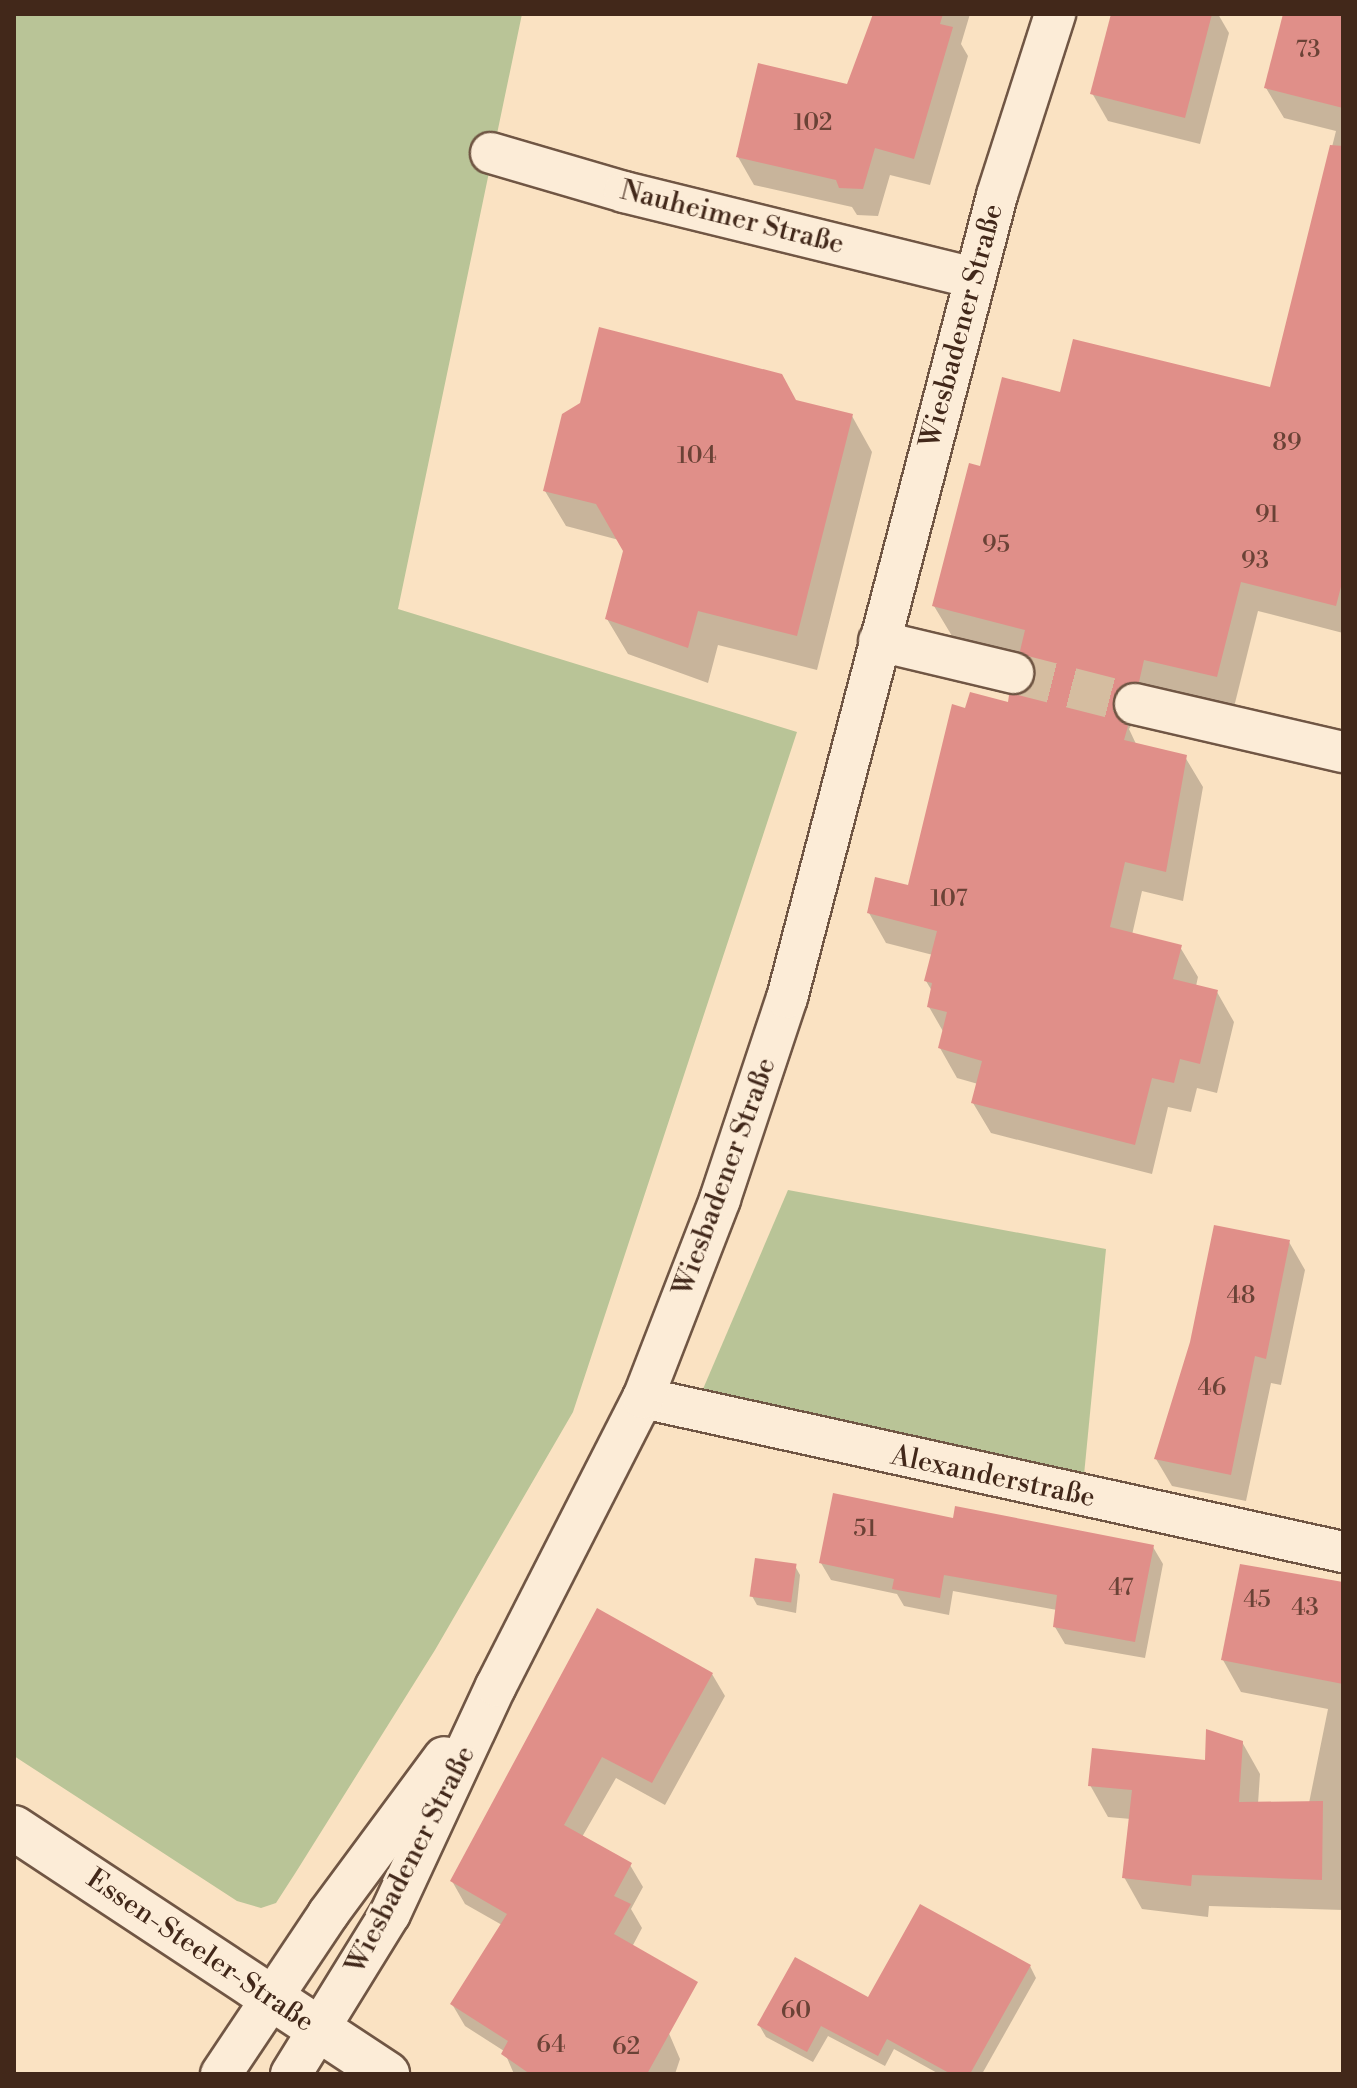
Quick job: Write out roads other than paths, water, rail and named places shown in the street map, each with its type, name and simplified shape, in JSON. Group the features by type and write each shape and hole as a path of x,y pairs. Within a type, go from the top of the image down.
{"main road":[{"name":"Essen-Steeler-Straße","path":"14,1828 387,2074"}],"street":[{"name":"Wiesbadener Straße","path":"291,2074 390,1914 496,1686 643,1398 720,1199 787,998 974,278 1055,14"},
{"name":"Nauheimer Straße","path":"491,153 624,192 974,278"},
{"path":"879,641 1013,673"},
{"path":"1135,704 1343,752"},
{"name":"Alexanderstraße","path":"643,1398 1343,1552"},
{"name":"Wiesbadener Straße","path":"221,2074 496,1686"}],"tunnel":[{"path":"1013,673 1135,704"}]}
